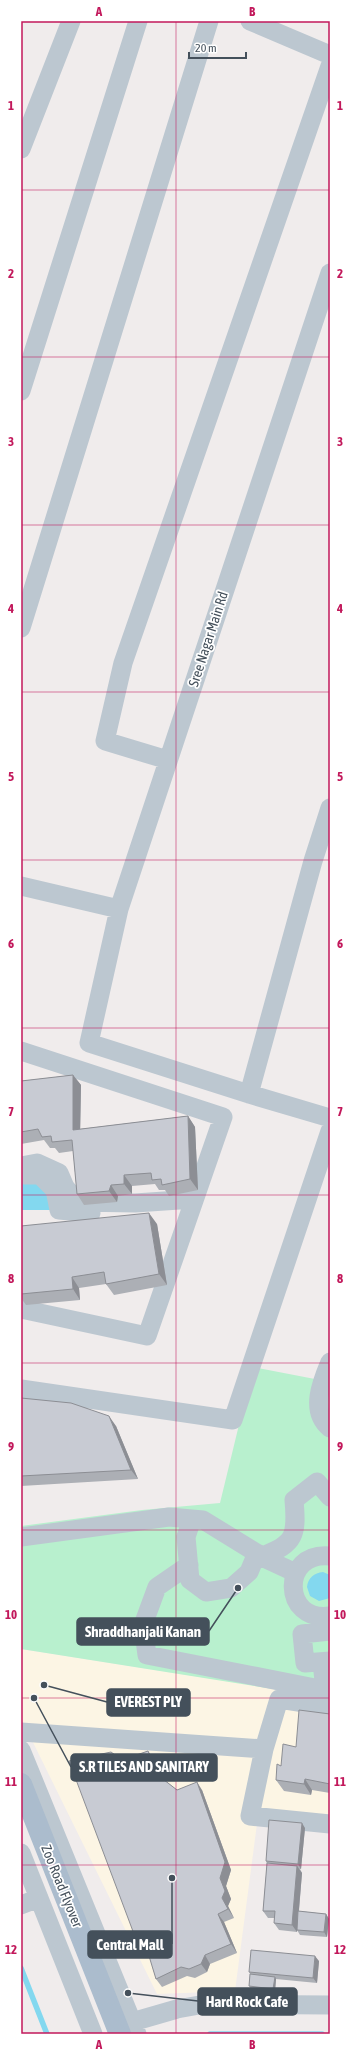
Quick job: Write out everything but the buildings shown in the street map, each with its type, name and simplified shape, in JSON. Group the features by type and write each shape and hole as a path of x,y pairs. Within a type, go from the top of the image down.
{"main road":[{"name":"Zoo Road Flyover","path":"21,1784 131,2030"},
{"name":"Zoo Road Flyover","path":"21,1821 96,2033"}],"street":[{"path":"21,149 71,21"},
{"path":"21,392 138,21"},
{"path":"21,628 209,21"},
{"path":"250,21 330,55"},
{"path":"168,760 105,741 123,663 330,66"},
{"name":"Sree Nagar Main Rd","path":"249,1094 89,1043 119,909 330,273"},
{"path":"330,808 312,861 249,1094 330,1118"},
{"path":"21,886 119,909"},
{"path":"21,1051 223,1117 147,1336 21,1309"},
{"path":"21,1389 233,1420 330,1131"},
{"path":"21,1166 37,1163 58,1173 65,1187 77,1202 192,1206"},
{"path":"21,1175 40,1175 55,1190 59,1210 99,1214 192,1206"},
{"path":"330,1362 322,1382 318,1402 321,1415 330,1428"},
{"path":"192,1519 186,1537 190,1580 206,1592 231,1588 249,1572 260,1554 280,1550 292,1539 296,1519 294,1500 324,1477 330,1497"},
{"path":"21,1537 169,1517 203,1520 260,1554 296,1573"},
{"path":"325,1624 303,1610 297,1602 293,1587 296,1573 310,1559 330,1556"},
{"path":"189,1566 156,1587 144,1625 147,1655 328,1696"},
{"path":"325,1624 302,1634 305,1663 326,1661 328,1696"},
{"path":"328,1696 279,1699 264,1749 250,1816 330,1824"},
{"path":"21,1732 264,1749"},
{"path":"21,1750 131,2030 177,2009 205,2004 330,2005"},
{"path":"21,1853 96,2033"},
{"path":"21,1905 39,1898"}],"shaded area":[{"path":"21,1649 276,1689 280,1705 330,1713 330,1823 258,1816 235,1991 157,1994 21,1718"}],"green space":[{"path":"330,1352 330,1698 21,1649 21,1526 142,1510 220,1503 253,1367 320,1380"}],"water":[{"path":"21,1175 40,1175 59,1210 21,1210"},
{"path":"323,1572 330,1575 330,1598 319,1601 310,1596 307,1587 312,1576"}],"waterway":[{"path":"21,1968 47,2034"},
{"path":"210,2034 322,2034"}],"place":[{"name":"Shraddhanjali Kanan","path":"238,1588"},
{"name":"EVEREST PLY","path":"44,1685"},
{"name":"S.R TILES AND SANITARY","path":"34,1698"},
{"name":"Central Mall","path":"172,1878"},
{"name":"Hard Rock Cafe","path":"128,1993"}]}
